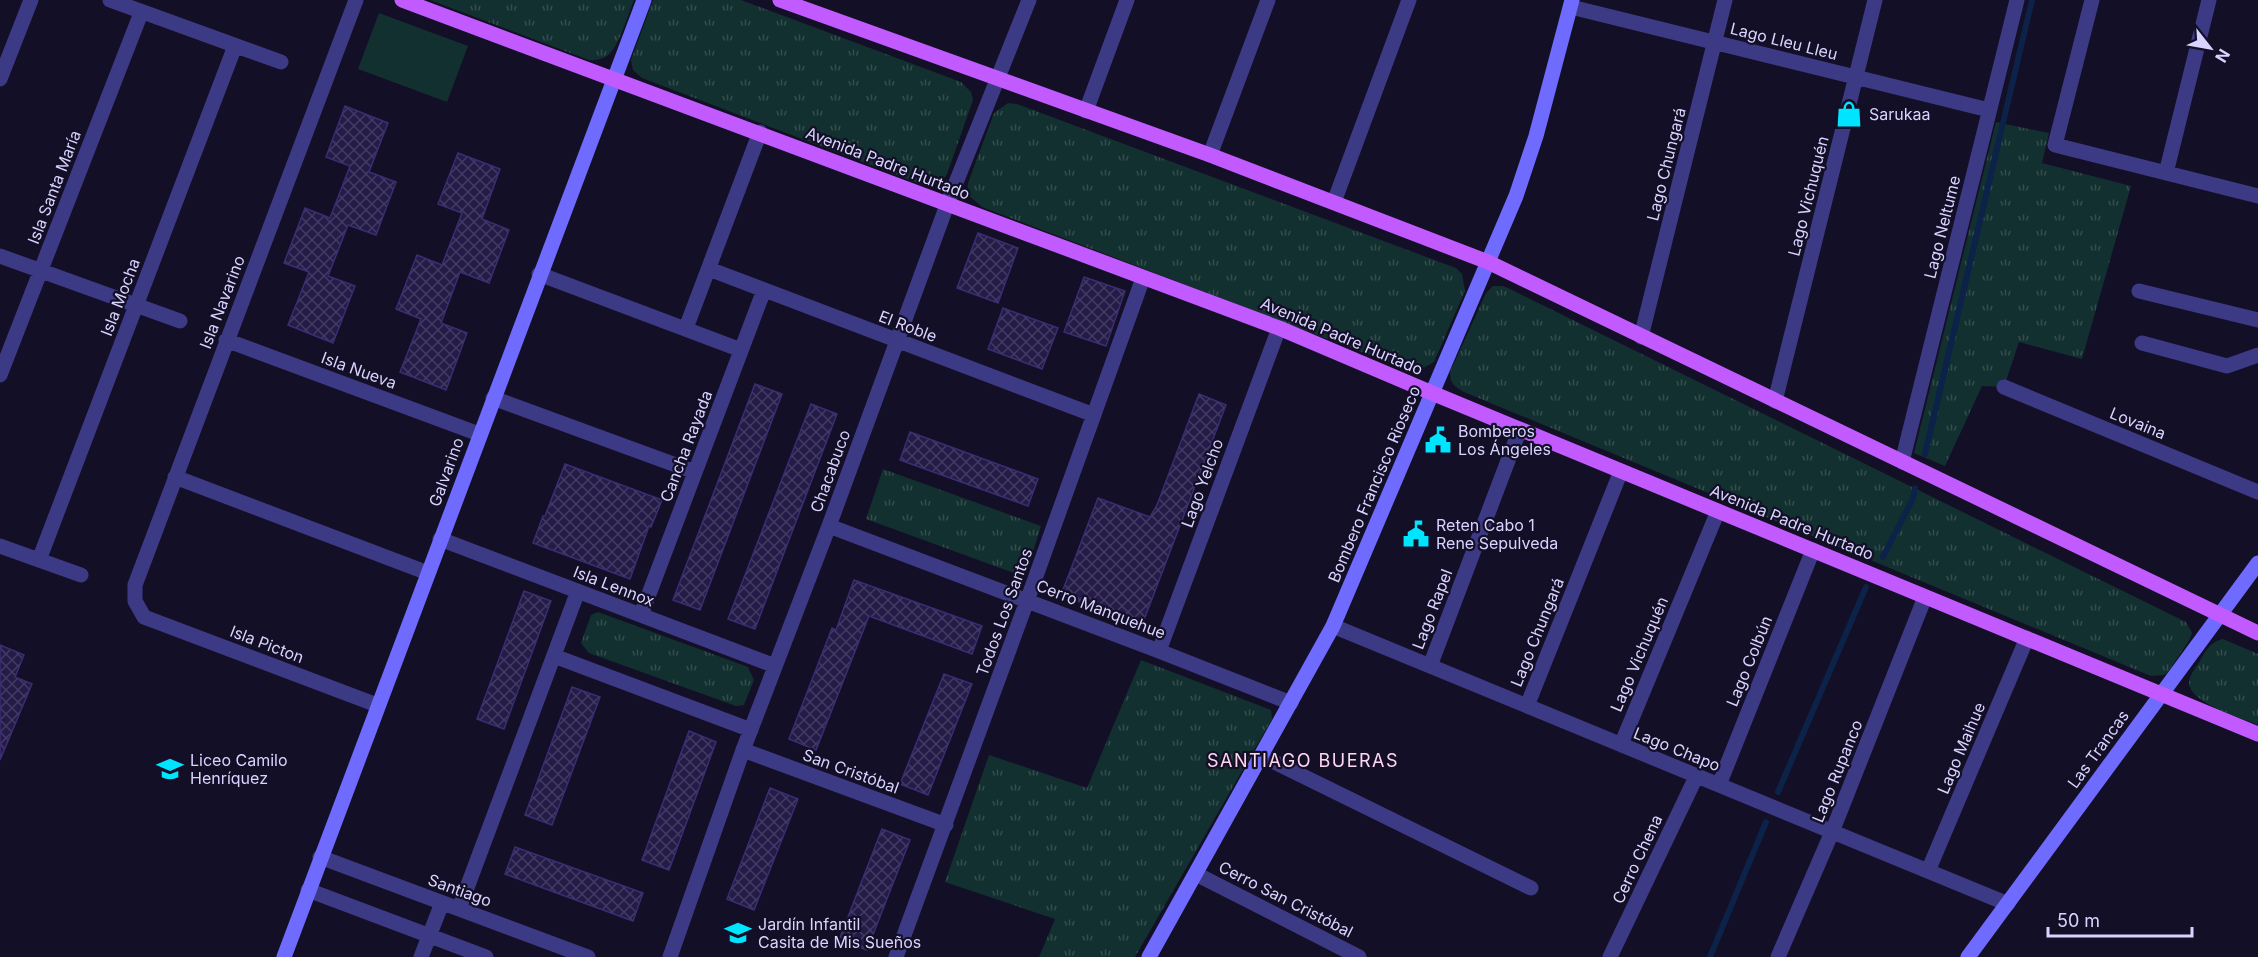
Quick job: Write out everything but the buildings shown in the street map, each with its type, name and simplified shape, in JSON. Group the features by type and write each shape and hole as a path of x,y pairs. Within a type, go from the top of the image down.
{"main road":[{"name":"Avenida Padre Hurtado","path":"402,0 1279,328 2258,734"},
{"name":"Galvarino","path":"284,957 644,0"},
{"path":"780,0 1210,155 1488,262 2258,633"},
{"name":"Bombero Francisco Rioseco","path":"1149,957 1333,626 1516,196 1572,3"},
{"name":"Las Trancas","path":"1968,957 2258,563"}],"street":[{"path":"0,79 31,0"},
{"path":"110,0 280,62"},
{"name":"Isla Navarino","path":"144,617 135,602 135,585 356,0"},
{"name":"Chacabuco","path":"670,957 743,750 829,526 947,205 1029,0"},
{"path":"1086,111 1127,0"},
{"path":"1210,155 1268,0"},
{"path":"1334,202 1409,0"},
{"name":"Lago Chungará","path":"1641,337 1725,0"},
{"name":"Lago Vichuquén","path":"1775,401 1875,0"},
{"name":"Lago Neltume","path":"1902,462 2017,0"},
{"path":"2092,0 2055,145 2258,196"},
{"path":"2166,173 2209,0"},
{"name":"Lago Lleu Lleu","path":"1572,3 1715,42 1989,110"},
{"name":"Isla Santa María","path":"0,375 141,13"},
{"name":"Isla Mocha","path":"39,560 235,46"},
{"path":"686,328 760,132"},
{"path":"0,256 180,321"},
{"name":"El Roble","path":"709,269 1094,415"},
{"path":"540,274 741,350"},
{"name":"Todos Los Santos","path":"896,957 946,825 1143,278"},
{"name":"Cancha Rayada","path":"641,615 764,290"},
{"path":"2139,291 2258,321"},
{"name":"Lago Yelcho","path":"1159,651 1279,328"},
{"name":"Isla Nueva","path":"226,340 479,434"},
{"path":"2142,343 2227,366 2258,355"},
{"name":"Lovaina","path":"2004,387 2258,492"},
{"path":"493,398 695,472"},
{"name":"Lago Rapel","path":"1430,666 1520,429"},
{"name":"Lago Chungará","path":"1527,706 1621,471"},
{"path":"175,477 428,573"},
{"name":"Lago Vichuquén","path":"1621,745 1718,511"},
{"name":"Cerro Manquehue","path":"829,526 1292,703"},
{"name":"Isla Lennox","path":"440,539 775,666"},
{"path":"0,546 81,575"},
{"name":"Lago Colbún","path":"1719,785 1813,550"},
{"path":"459,909 578,591"},
{"name":"Lago Rupanco","path":"1778,957 1832,832 1925,597"},
{"name":"Isla Picton","path":"144,617 377,705"},
{"name":"Lago Chapo","path":"1333,626 2008,904"},
{"name":"Lago Maihue","path":"1928,871 2027,638"},
{"path":"554,656 751,730"},
{"name":"San Cristóbal","path":"743,750 946,825"},
{"path":"1262,756 1531,888"},
{"name":"Cerro Chena","path":"1610,957 1696,777"},
{"name":"Santiago","path":"320,857 588,957"},
{"name":"Cerro San Cristóbal","path":"1196,874 1359,957"},
{"path":"308,890 486,957"},
{"path":"421,957 442,903"}],"green space":[{"path":"430,0 634,0 611,52 602,58 589,60"},
{"path":"653,0 741,0 961,82 971,92 973,100 947,174 937,184 923,185 642,78 633,70 631,60"},
{"path":"379,13 468,46 447,102 358,69"},
{"path":"1008,103 1017,104 1456,268 1462,274 1465,291 1434,362 1418,371 1409,370 982,207 967,194 968,183 994,113"},
{"path":"1996,122 2049,133 2042,163 2131,186 2082,359 2019,342 2004,387 1982,386 1945,466 1914,453"},
{"path":"1493,286 1503,286 1512,290 2186,622 2192,633 2190,639 2168,672 2164,675 2151,676 1464,392 1453,384 1450,372 1486,293"},
{"path":"883,469 1041,526 1025,577 866,519"},
{"path":"598,612 748,667 754,680 744,705 736,706 589,653 581,643 591,615"},
{"path":"2223,639 2258,654 2258,725 2217,709 2197,697 2191,690 2189,682 2191,676 2204,653 2212,644"},
{"path":"1141,660 1271,710 1272,719 1135,957 1039,957 1055,919 945,882 989,755 1087,788"}],"waterway":[{"path":"1925,454 2032,0"},
{"path":"1883,557 1913,498 1915,488"},
{"path":"1778,792 1866,587"},
{"path":"1710,957 1766,822"}],"place":[{"name":"Sarukaa","path":"1849,114"},
{"name":"Bomberos Los Ángeles","path":"1438,440"},
{"name":"Reten Cabo 1 Rene Sepulveda","path":"1416,534"},
{"name":"Liceo Camilo Henríquez","path":"170,769"},
{"name":"Jardín Infantil Casita de Mis Sueños","path":"738,933"}],"district":[{"name":"SANTIAGO BUERAS","path":"1303,761"}]}
